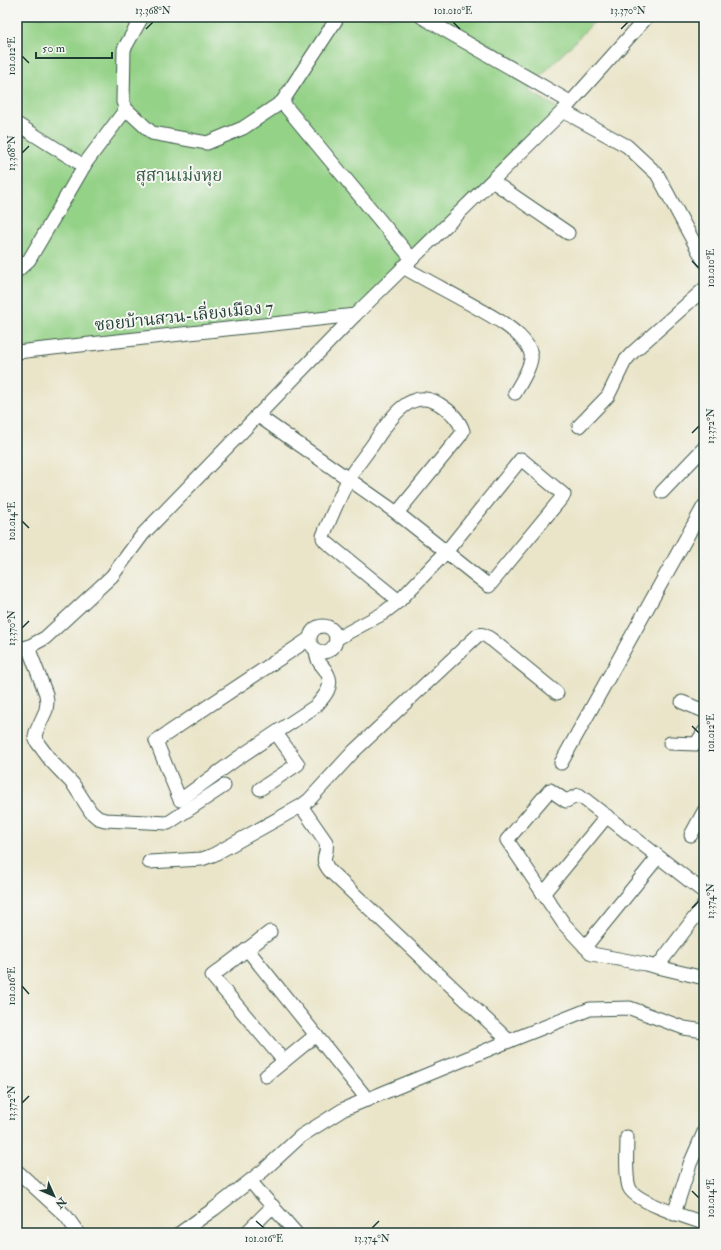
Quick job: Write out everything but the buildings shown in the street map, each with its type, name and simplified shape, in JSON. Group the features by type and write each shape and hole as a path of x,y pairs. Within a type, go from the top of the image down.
{"street":[{"path":"142,17 124,49 124,102 126,110 152,133 207,143 243,128 282,102 338,17"},
{"path":"422,17 627,146 657,174 704,261"},
{"path":"224,786 168,824 105,820 94,816 73,784 37,742 35,736 46,710 46,694 22,648 45,638 112,576 143,534 355,315 567,107 647,17"},
{"path":"282,102 408,263 503,323 518,335 528,346 532,355 530,365 515,394"},
{"path":"17,271 25,265 32,255 84,166 126,110"},
{"path":"17,124 84,166"},
{"path":"492,181 568,233"},
{"path":"579,426 608,396 625,362 632,353 704,289"},
{"name":"ซอยบ้านสวน-เลี่ยงเมือง 7","path":"17,352 355,315"},
{"path":"397,512 460,436 463,430 453,415 445,408 427,398 420,399 401,408 395,413 348,479 323,536 326,542 399,601"},
{"path":"257,415 397,512 446,552 489,586 564,495 521,459 446,552 399,601 382,614 336,639"},
{"path":"662,492 704,448"},
{"path":"561,763 704,506"},
{"path":"313,645 156,741 180,800 238,758 316,706 327,693 330,679 318,663 313,645 313,631 320,626 333,630 336,643 331,650 324,653 313,645"},
{"path":"149,862 202,859 214,855 301,806 317,792 354,751 478,635 485,635 492,640 557,693"},
{"path":"682,702 704,711"},
{"path":"670,743 696,744 704,732"},
{"path":"260,789 298,764 276,733"},
{"path":"704,892 579,795 566,801 550,790 507,840 564,924 592,954 704,978"},
{"path":"301,806 326,842 327,848 323,859 325,865 330,871 509,1041"},
{"path":"691,836 704,811"},
{"path":"543,894 607,816"},
{"path":"585,947 658,856"},
{"path":"657,967 704,905"},
{"path":"270,932 212,976 284,1061"},
{"path":"248,949 368,1100"},
{"path":"180,1233 264,1170 302,1136 344,1110 590,1009 630,1008 684,1028 704,1031"},
{"path":"266,1076 316,1035"},
{"path":"627,1137 627,1179 630,1189 634,1195 674,1214 704,1223"},
{"path":"674,1214 690,1164 702,1140"},
{"path":"17,1171 66,1216 78,1233"},
{"path":"250,1181 296,1233"},
{"path":"246,1233 273,1206"}],"green space":[{"name":"สุสานเม่งหุย","path":"17,17 599,17 527,90 563,111 355,315 17,352"}]}
